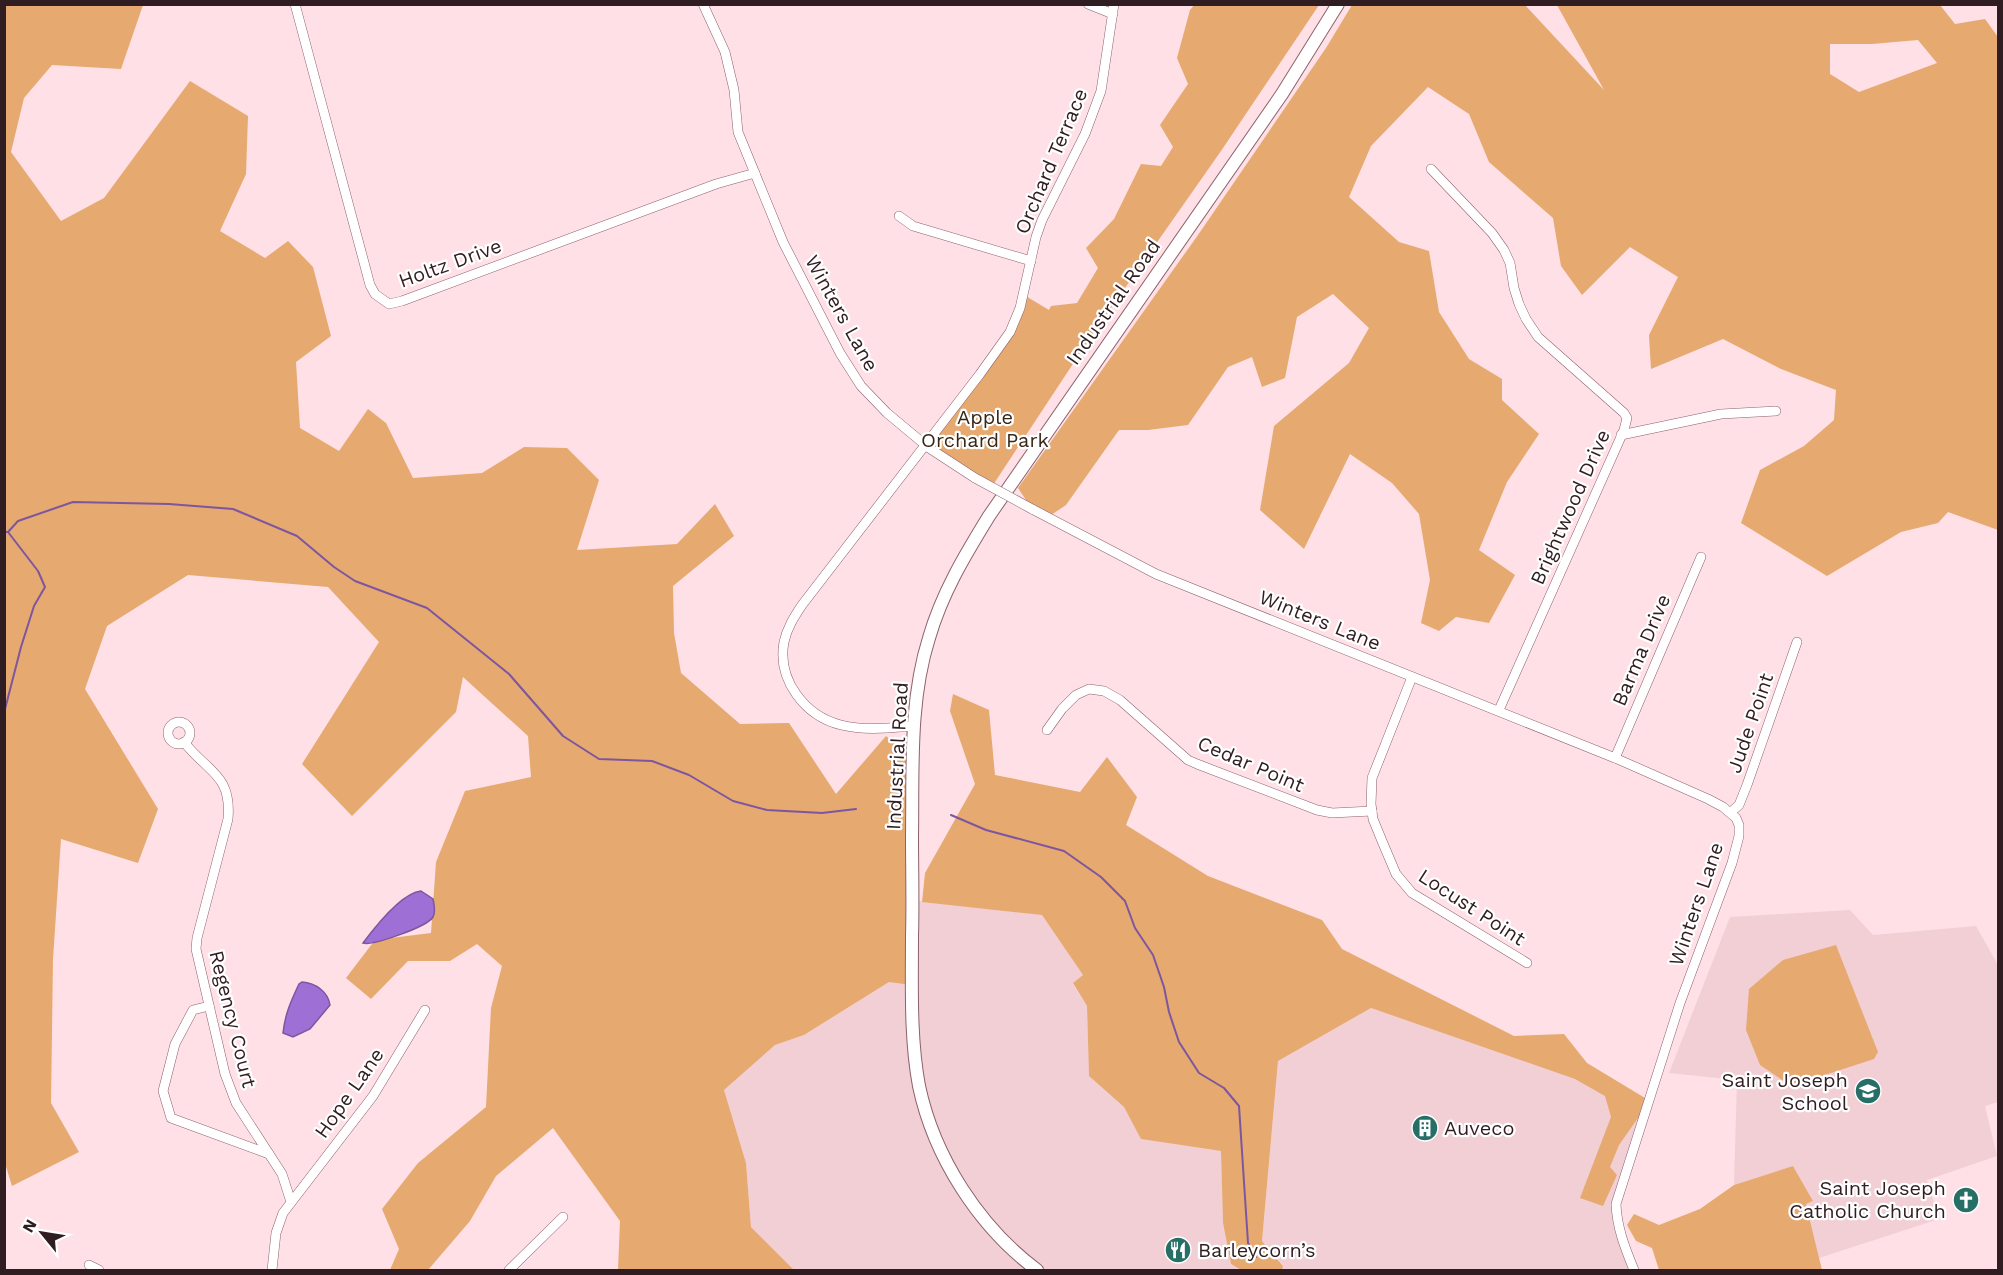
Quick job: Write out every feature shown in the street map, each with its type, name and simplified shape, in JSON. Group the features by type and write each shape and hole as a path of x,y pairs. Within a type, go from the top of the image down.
{"main road":[{"name":"Industrial Road","path":"1037,1270 1003,1240 964,1192 943,1155 920,1087 915,1048 912,985 914,726 919,680 929,638 946,589 989,516 1282,93 1338,4"}],"street":[{"name":"Holtz Drive","path":"295,4 370,285 375,294 388,304 402,301 716,184 755,173"},
{"name":"Winters Lane","path":"703,4 725,52 734,90 738,132 799,276 852,372 871,398 925,444 975,478 1156,574 1615,758 1708,799 1731,812 1736,818 1739,830 1732,863 1680,1003 1616,1204 1620,1236 1633,1268"},
{"path":"1088,4 1114,9"},
{"name":"Orchard Terrace","path":"914,726 861,728 841,725 810,711 797,697 790,684 784,669 783,645 790,623 802,605 1010,332 1020,308 1042,220 1084,134 1101,92 1114,9"},
{"name":"Brightwood Drive","path":"1431,169 1492,233 1504,250 1510,263 1519,304 1538,337 1627,418 1499,710"},
{"path":"899,216 913,226 1031,261"},
{"path":"1621,435 1721,414 1776,411"},
{"name":"Barma Drive","path":"1615,758 1701,557"},
{"name":"Jude Point","path":"1731,812 1739,805 1747,785 1797,642"},
{"name":"Locust Point","path":"1412,677 1372,778 1372,811 1389,857 1404,885 1428,904 1527,963"},
{"name":"Cedar Point","path":"1047,730 1062,709 1076,695 1089,689 1104,691 1120,700 1179,753 1197,764 1317,810 1332,813 1372,811"},
{"name":"Regency Court","path":"184,742 223,783 230,803 196,949 223,1069 232,1095 282,1174 291,1202"},
{"path":"209,1006 193,1010 175,1044 164,1091 171,1118 269,1154"},
{"name":"Hope Lane","path":"272,1270 279,1224 283,1213 373,1096 425,1011"},
{"path":"509,1270 563,1217"},
{"path":"89,1265 99,1270"},
{"path":"1621,1270 1633,1268"}],"shaded area":[{"path":"421,891 433,899 434,913 429,921 399,935 377,942 363,943 397,904 413,893"},
{"path":"912,900 1042,915 1083,975 1073,984 1087,1006 1089,1076 1124,1107 1142,1139 1221,1151 1223,1223 1231,1264 1241,1270 794,1270 751,1227 746,1163 724,1090 775,1045 804,1035 889,982"},
{"name":"Saint Joseph School","path":"1850,910 1873,935 1976,926 1998,965 1998,1102 1985,1106 1997,1156 1927,1180 1939,1219 1819,1258 1806,1203 1813,1201 1793,1166 1734,1185 1737,1080 1669,1073 1730,917"},
{"path":"302,982 320,989 327,996 330,1005 310,1029 293,1037 283,1033 284,1026 291,1002"},
{"path":"1371,1008 1575,1079 1650,1101 1616,1204 1634,1270 1282,1270 1283,1265 1262,1241 1278,1061"}],"green space":[{"name":"Apple Orchard Park","path":"1195,4 1319,5 1221,151 1092,335 993,485 925,444 1002,344 1024,295 1049,310 1051,306 1077,303 1098,268 1086,248 1114,219 1141,164 1161,166 1173,147 1160,125 1188,84 1177,58 1190,10"},
{"path":"4,5 143,5 121,69 52,65 24,98 11,152 61,221 104,198 190,81 248,116 246,174 220,231 265,258 288,241 313,267 331,336 296,362 300,428 339,451 368,409 386,423 413,478 482,473 524,447 567,448 599,480 577,550 677,544 715,504 734,536 673,586 674,633 681,673 740,724 789,723 836,794 886,736 913,758 912,985 889,982 804,1035 775,1045 724,1090 746,1163 751,1227 794,1270 618,1270 620,1221 553,1128 496,1176 470,1221 428,1270 390,1270 399,1249 382,1209 418,1163 486,1107 491,1008 502,966 477,944 450,961 408,961 371,999 346,978 375,940 431,933 436,862 465,791 531,777 528,736 463,677 456,712 352,816 302,764 379,642 328,587 188,575 107,626 85,689 158,809 138,863 61,839 53,959 51,1103 79,1152 12,1186 4,1160"},
{"path":"1352,5 1525,5 1604,90 1557,5 1940,5 1955,24 1985,19 1998,37 1998,530 1948,512 1938,523 1901,532 1827,576 1741,523 1760,470 1804,446 1834,420 1836,390 1781,369 1723,339 1651,369 1649,335 1678,277 1630,247 1582,295 1561,266 1553,218 1489,162 1469,114 1428,87 1371,146 1349,197 1399,242 1429,251 1439,312 1469,359 1502,379 1502,400 1539,434 1507,482 1479,550 1515,575 1489,623 1456,617 1439,631 1421,623 1430,580 1419,514 1392,483 1350,454 1304,549 1260,510 1274,426 1349,363 1369,328 1333,294 1297,317 1285,378 1262,387 1252,357 1228,367 1188,425 1148,430 1119,430 1066,505 1048,517 1032,509 1018,488 1198,235 1326,48","holes":["1918,40 1937,63 1859,92 1830,74 1830,44 1872,44"]},
{"path":"953,694 989,710 995,775 1080,792 1107,757 1137,797 1126,825 1208,876 1322,920 1342,949 1514,1036 1564,1034 1587,1063 1650,1101 1619,1145 1610,1167 1617,1175 1603,1206 1580,1198 1611,1117 1605,1096 1575,1079 1371,1008 1278,1061 1262,1241 1283,1266 1282,1270 1241,1270 1231,1264 1223,1223 1221,1151 1141,1139 1124,1107 1089,1076 1087,1006 1073,983 1083,975 1042,915 922,902 925,873 975,784 950,711"},
{"path":"1836,945 1878,1052 1874,1059 1791,1086 1760,1065 1746,1030 1749,989 1783,960"},
{"path":"1793,1166 1813,1201 1806,1204 1822,1270 1659,1270 1652,1248 1636,1241 1627,1225 1634,1214 1659,1225 1700,1209 1734,1185"}],"waterway":[{"path":"4,532 8,532 18,521 73,502 169,504 233,509 297,536 334,567 355,581 427,608 509,674 563,736 599,759 652,761 689,775 733,801 767,810 822,813 856,809"},
{"path":"4,713 34,606 45,587 38,571 8,532"},
{"path":"951,815 986,830 1064,851 1101,877 1125,901 1135,928 1153,955 1179,1042 1199,1073 1224,1088 1239,1106 1248,1243 1256,1257"}],"place":[{"name":"Saint Joseph School","path":"1868,1091"},
{"name":"Auveco","path":"1425,1128"},
{"name":"Saint Joseph Catholic Church","path":"1966,1200"},
{"name":"Barleycorn’s","path":"1178,1250"}]}
